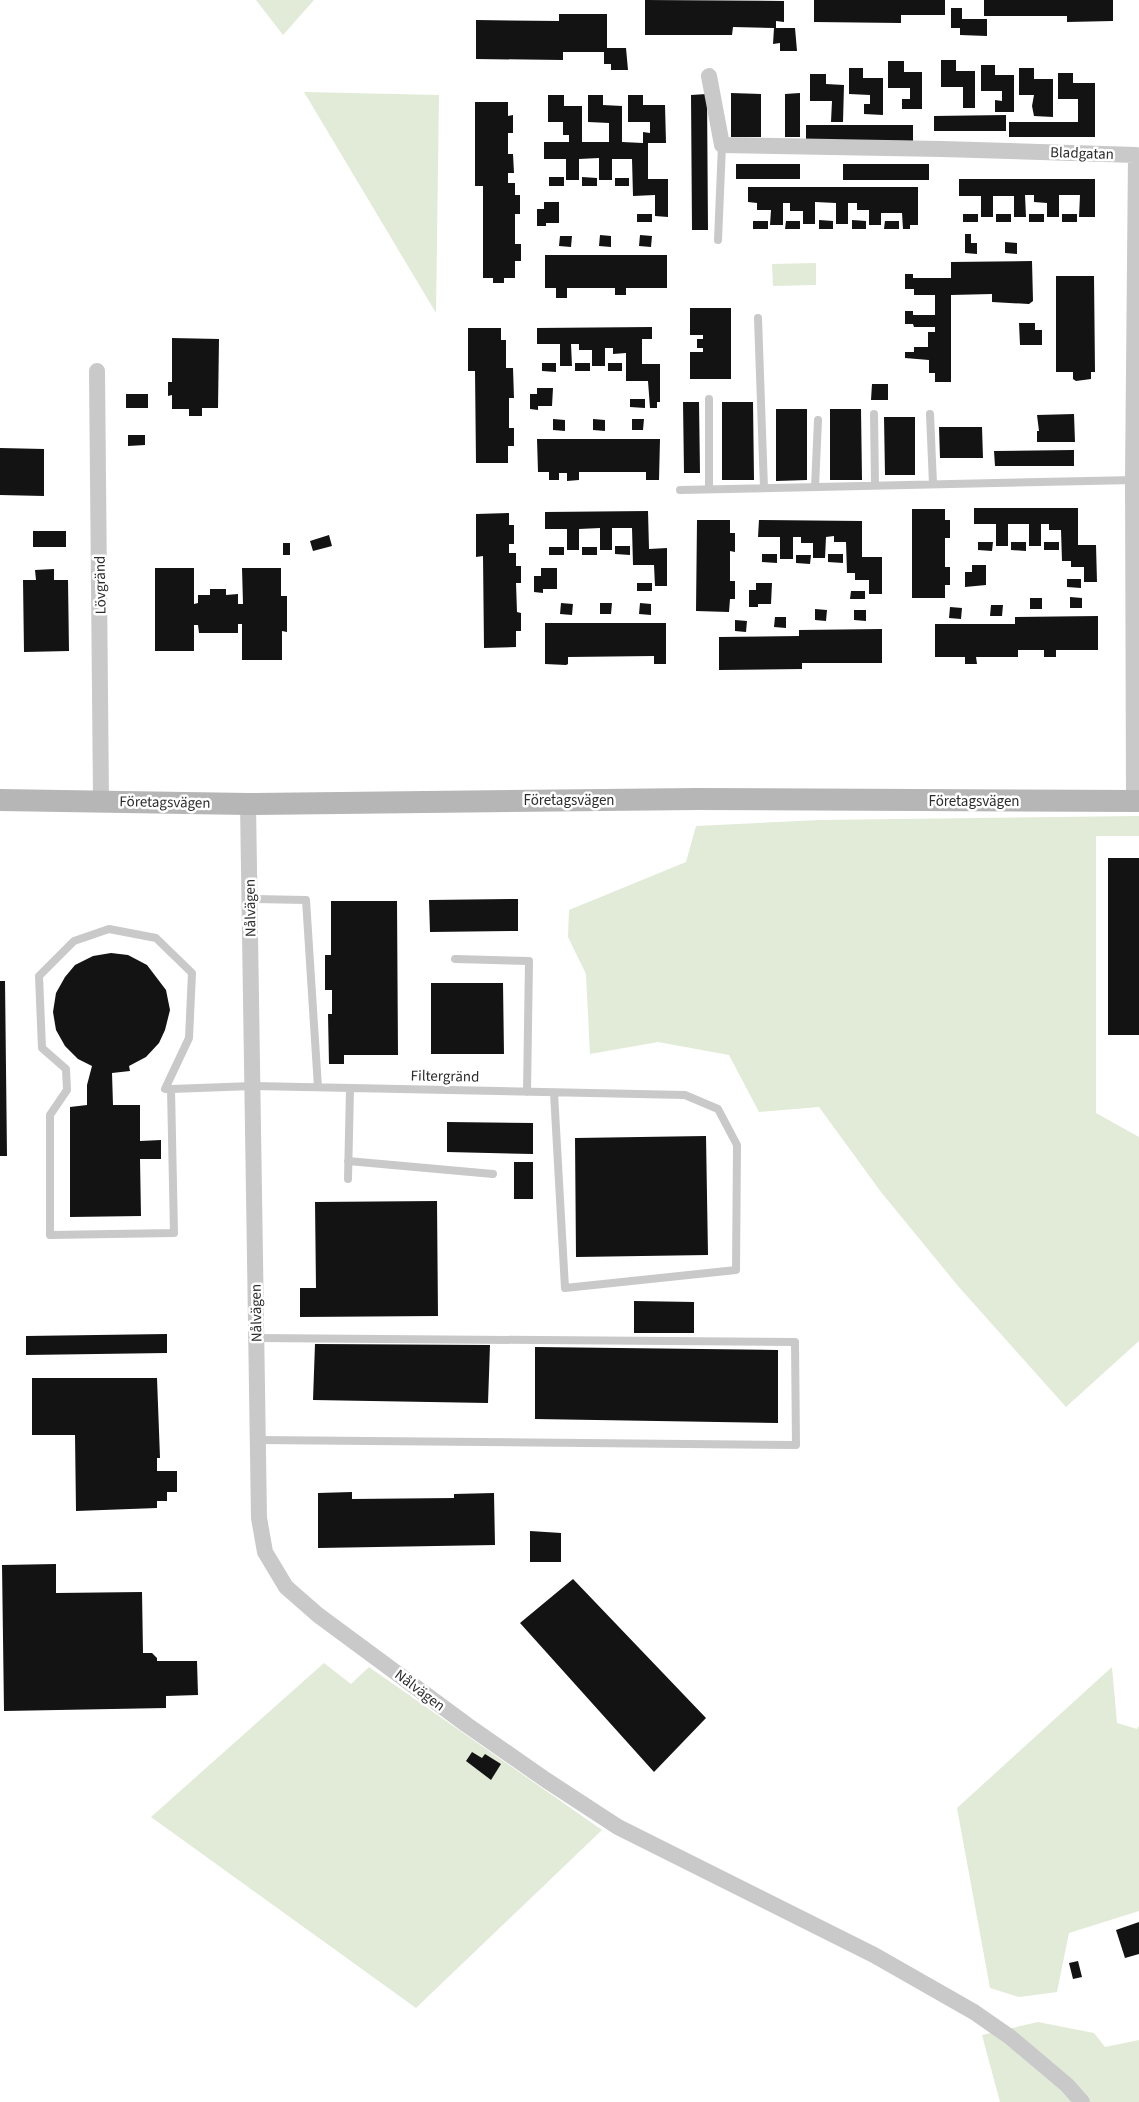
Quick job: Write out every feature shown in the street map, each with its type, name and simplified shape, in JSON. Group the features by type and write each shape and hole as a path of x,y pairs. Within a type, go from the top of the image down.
{"street":[{"path":"709,76 722,145"},
{"name":"Bladgatan","path":"722,145 1136,155 1137,801"},
{"name":"Lövgränd","path":"98,370 102,800"},
{"name":"Företagsvägen","path":"0,800 102,800 248,804 697,799 1137,801"},
{"name":"Nålvägen","path":"248,804 259,1518 265,1552 286,1586 318,1614 467,1725 618,1827 874,1955 974,2012 1018,2043 1068,2085 1082,2102"}],"lane":[{"path":"718,240 722,145"},
{"path":"758,318 764,488"},
{"path":"709,399 709,489"},
{"path":"874,414 875,485"},
{"path":"930,414 933,484"},
{"path":"815,487 818,420"},
{"path":"680,490 1136,479"},
{"path":"250,899 306,900 318,1087"},
{"path":"109,929 156,938 192,973 188,1038 165,1090 171,1089 174,1233 50,1235 50,1115 67,1090 67,1076 66,1069 42,1048 39,976 74,942 109,929"},
{"path":"455,960 529,961 527,1092"},
{"name":"Filtergränd","path":"171,1089 253,1086 685,1095 718,1109 737,1145 736,1270 565,1288 554,1093"},
{"path":"348,1179 350,1088"},
{"path":"348,1161 493,1174"},
{"path":"256,1338 795,1342 796,1445 258,1440"}],"green space":[{"path":"256,0 314,0 283,35"},
{"path":"304,92 439,95 436,313"},
{"path":"816,263 816,285 773,286 772,264"},
{"path":"1139,816 1139,836 1096,836 1096,1113 1139,1137 1139,1341 1066,1407 958,1286 881,1192 819,1107 759,1112 729,1055 658,1042 590,1054 586,974 568,937 569,910 686,862 696,826 820,820"},
{"path":"324,1663 351,1684 369,1667 602,1830 416,2008 151,1817"},
{"path":"1112,1667 1117,1723 1137,1729 1139,1726 1139,1911 1069,1933 1057,1992 1019,1997 990,1988 957,1808"},
{"path":"1038,2022 1094,2033 1105,2047 1139,2040 1139,2102 1000,2102 982,2035"}],"building":[{"path":"645,0 784,1 784,22 776,21 776,28 795,28 797,51 780,51 780,43 773,44 774,28 733,27 732,35 645,35"},
{"path":"814,0 945,0 945,15 901,15 901,23 814,22"},
{"path":"984,0 1113,0 1113,21 1067,22 1067,16 984,16"},
{"path":"951,8 962,8 962,19 987,19 987,36 960,35 960,28 951,28"},
{"path":"559,14 607,14 607,48 626,48 628,70 611,70 611,64 604,64 604,52 563,52 563,60 476,59 476,20 559,21"},
{"path":"941,60 956,60 956,71 975,71 975,108 963,108 963,87 941,87"},
{"path":"888,61 904,61 904,72 922,72 922,109 902,109 902,99 910,99 910,88 888,88"},
{"path":"981,65 995,65 995,75 1014,75 1014,112 995,112 995,100 1002,101 1002,91 981,91"},
{"path":"849,68 863,68 863,78 883,78 883,115 864,114 864,104 870,104 870,95 849,94"},
{"path":"1019,68 1034,68 1034,79 1053,79 1053,117 1034,116 1032,106 1034,95 1019,95"},
{"path":"1058,73 1073,73 1073,83 1095,83 1095,137 1009,137 1009,122 1078,122 1078,99 1058,99"},
{"path":"810,74 826,74 826,84 844,85 843,122 831,122 832,101 810,101"},
{"path":"731,93 761,94 761,137 731,137"},
{"path":"800,93 800,137 785,137 785,94"},
{"path":"707,94 708,230 692,230 691,95"},
{"path":"548,95 564,95 564,106 582,106 582,142 609,142 609,123 588,122 588,95 603,95 603,105 622,106 622,142 643,143 643,132 650,133 650,122 628,122 628,95 643,95 643,105 665,105 666,143 648,143 648,179 668,179 668,217 655,216 655,195 633,196 632,159 612,159 612,180 599,180 599,158 579,159 579,180 566,180 566,159 544,159 544,142 569,142 569,135 563,135 563,122 548,122"},
{"path":"475,102 508,102 508,116 513,115 513,133 508,133 508,154 513,154 514,173 508,173 508,183 515,183 515,195 520,195 520,214 515,214 515,244 521,244 521,261 515,261 515,278 504,278 504,283 493,283 493,278 483,278 483,186 475,186"},
{"path":"1006,115 1006,131 934,131 934,116"},
{"path":"806,125 913,125 913,141 806,140"},
{"path":"736,164 800,164 800,179 736,179"},
{"path":"843,164 929,164 929,180 843,180"},
{"path":"549,177 564,177 564,186 549,186"},
{"path":"582,177 597,178 597,186 582,186"},
{"path":"615,178 629,178 629,186 615,186"},
{"path":"959,179 1095,179 1095,217 1079,217 1080,195 1059,195 1059,217 1047,217 1047,203 1034,202 1034,195 1025,195 1026,217 1014,217 1014,196 993,196 993,217 981,217 981,196 959,196"},
{"path":"748,187 918,187 918,225 910,225 910,229 903,229 902,213 881,213 881,225 869,225 869,210 857,210 857,203 848,203 848,224 836,224 836,203 815,202 815,224 803,224 803,211 790,211 790,203 783,203 783,225 770,225 771,210 757,210 757,203 748,202"},
{"path":"544,202 559,202 559,223 546,223 546,226 537,226 537,209 544,209"},
{"path":"637,214 652,214 652,222 637,222"},
{"path":"963,214 978,214 978,222 963,222"},
{"path":"996,214 1011,214 1011,222 996,222"},
{"path":"1029,214 1044,214 1044,222 1029,222"},
{"path":"1062,214 1077,214 1077,222 1062,222"},
{"path":"819,220 833,221 833,229 819,229"},
{"path":"852,220 866,221 866,229 852,229"},
{"path":"753,221 768,221 768,229 753,229"},
{"path":"786,221 800,221 800,229 785,229"},
{"path":"885,221 899,221 899,229 884,229"},
{"path":"965,234 971,234 971,243 977,243 977,254 965,253"},
{"path":"600,235 611,236 611,247 599,246"},
{"path":"640,235 652,236 651,247 639,246"},
{"path":"560,236 572,236 571,247 559,246"},
{"path":"1005,242 1017,243 1017,254 1005,253"},
{"path":"545,255 667,255 667,288 626,288 626,295 615,295 615,288 567,288 567,298 556,298 556,288 545,288"},
{"path":"1032,261 1033,301 1029,304 992,302 992,294 951,295 951,382 935,382 935,373 929,373 929,360 905,358 905,352 914,352 914,347 928,347 928,332 935,332 935,327 914,327 913,324 905,324 905,311 913,311 913,315 935,315 935,295 914,295 914,289 905,289 905,274 913,274 913,278 951,278 951,262"},
{"path":"1056,276 1094,276 1095,372 1091,372 1091,379 1076,381 1073,379 1073,372 1056,372"},
{"path":"690,308 731,308 731,379 690,379 690,352 703,352 703,348 697,348 697,339 703,339 703,335 690,335"},
{"path":"1019,323 1035,323 1035,330 1042,330 1042,345 1020,345"},
{"path":"652,327 652,339 642,339 642,364 660,364 660,402 657,402 657,408 650,408 648,381 626,381 626,353 613,354 613,348 605,348 605,366 592,366 592,350 579,350 579,344 571,344 572,366 560,366 560,344 537,344 537,328"},
{"path":"468,328 501,328 501,340 506,340 506,368 513,368 514,398 509,398 509,428 514,428 514,446 508,446 508,463 476,463 475,371 468,371"},
{"path":"172,338 219,339 218,408 202,408 202,416 189,416 189,409 172,409 172,395 168,396 168,382 172,382"},
{"path":"542,363 556,363 556,372 542,371"},
{"path":"575,363 590,363 590,371 575,371"},
{"path":"608,363 622,363 622,371 608,371"},
{"path":"872,384 888,384 888,400 871,400"},
{"path":"537,388 553,388 552,406 538,406 538,410 530,409 530,394 537,394"},
{"path":"126,394 148,394 148,408 126,408"},
{"path":"630,399 645,399 645,408 630,407"},
{"path":"683,402 699,402 700,473 684,473"},
{"path":"722,402 753,402 754,480 722,480"},
{"path":"776,409 807,409 807,480 776,481"},
{"path":"830,409 861,409 862,480 830,480"},
{"path":"1074,414 1075,442 1037,442 1037,431 1039,431 1037,415"},
{"path":"884,417 915,417 915,475 885,475"},
{"path":"553,419 565,420 565,431 553,430"},
{"path":"593,419 605,420 605,431 593,430"},
{"path":"632,419 644,419 643,430 632,430"},
{"path":"939,427 982,427 983,458 940,458"},
{"path":"128,435 145,435 145,445 128,446"},
{"path":"537,439 660,439 659,480 646,480 646,472 579,472 579,480 567,481 567,473 559,473 559,480 549,480 549,472 538,472"},
{"path":"0,448 44,449 44,496 0,495"},
{"path":"1074,450 1074,466 995,466 994,451"},
{"path":"974,508 1078,508 1078,545 1096,545 1097,582 1084,582 1084,567 1071,567 1071,561 1062,561 1061,530 1049,530 1049,524 1041,524 1041,546 1029,546 1029,524 1008,524 1008,546 996,546 996,524 974,524"},
{"path":"912,509 945,509 945,520 950,520 950,538 945,538 945,567 950,567 950,585 945,585 945,598 912,598"},
{"path":"648,511 649,549 667,548 667,586 655,586 654,565 633,565 632,528 612,528 612,550 600,550 600,528 579,529 579,550 567,550 567,529 545,529 545,512"},
{"path":"509,513 509,525 514,525 514,544 509,544 509,553 516,553 516,566 521,566 521,583 516,583 517,612 521,613 521,631 516,631 516,647 484,648 483,556 476,557 476,514"},
{"path":"697,520 730,520 730,533 735,533 735,552 730,551 730,581 735,581 735,599 730,599 729,612 696,611"},
{"path":"759,520 862,521 862,557 882,557 882,594 869,594 869,580 855,580 855,573 847,573 846,542 834,542 834,536 826,537 825,558 813,558 813,543 801,543 801,537 793,537 793,559 780,559 780,537 758,537"},
{"path":"33,531 66,531 66,547 33,547"},
{"path":"329,535 332,546 313,551 310,541"},
{"path":"978,542 993,542 992,551 978,550"},
{"path":"1011,542 1026,542 1026,551 1011,550"},
{"path":"1044,542 1059,542 1059,550 1044,550"},
{"path":"283,543 290,543 290,555 283,555"},
{"path":"615,546 630,546 630,555 615,554"},
{"path":"549,547 564,547 564,555 549,555"},
{"path":"582,547 597,547 597,555 582,555"},
{"path":"762,554 777,554 777,563 762,562"},
{"path":"828,554 843,554 843,563 828,562"},
{"path":"796,555 811,555 810,564 796,563"},
{"path":"972,565 986,565 986,585 965,587 965,572 972,572"},
{"path":"155,568 194,568 194,604 198,603 198,595 210,595 210,589 226,589 226,595 238,594 238,604 243,604 242,568 281,568 281,596 287,596 287,632 282,631 282,660 242,660 242,624 238,624 238,633 199,633 198,625 194,625 194,651 155,651"},
{"path":"541,568 557,568 557,589 543,589 543,593 534,592 534,576 541,576"},
{"path":"54,569 54,580 68,580 69,651 24,652 23,580 36,580 35,570"},
{"path":"1067,579 1081,579 1081,588 1067,587"},
{"path":"637,583 652,583 652,591 637,591"},
{"path":"756,583 772,583 771,604 758,604 758,607 749,607 749,590 756,590"},
{"path":"851,591 865,591 865,599 850,599"},
{"path":"1070,597 1082,598 1082,608 1070,608"},
{"path":"1030,598 1042,598 1042,609 1030,609"},
{"path":"561,603 573,604 572,615 560,614"},
{"path":"600,603 612,603 611,614 600,614"},
{"path":"640,603 651,604 651,615 639,614"},
{"path":"991,605 1003,605 1002,616 990,616"},
{"path":"950,607 962,608 961,619 949,618"},
{"path":"815,609 827,610 826,621 815,620"},
{"path":"854,610 866,610 866,621 854,620"},
{"path":"1098,616 1098,650 1056,650 1056,657 1044,657 1044,650 1018,650 1018,657 976,657 977,664 965,664 965,657 935,657 935,624 1015,624 1015,617"},
{"path":"775,617 786,617 786,628 774,627"},
{"path":"735,620 747,621 746,632 735,631"},
{"path":"545,623 666,623 666,664 654,664 654,656 568,657 568,664 566,665 545,664"},
{"path":"882,629 882,663 802,663 802,669 719,670 719,637 799,636 799,630"},
{"path":"1108,858 1139,858 1139,1035 1108,1035"},
{"path":"518,899 518,931 430,932 429,900"},
{"path":"331,901 397,901 398,1055 344,1055 344,1064 329,1064 328,1014 332,1014 332,990 325,990 325,955 331,955"},
{"path":"111,953 128,955 147,965 166,990 170,1010 165,1030 159,1043 146,1057 129,1066 130,1071 112,1073 113,1105 140,1105 140,1141 161,1140 161,1159 140,1159 141,1216 70,1217 70,1107 87,1105 87,1085 92,1066 78,1059 65,1046 56,1030 53,1012 56,993 65,977 75,965 93,956"},
{"path":"0,981 5,981 7,1156 0,1156"},
{"path":"431,983 503,983 504,1054 431,1054"},
{"path":"447,1122 533,1123 533,1154 447,1152"},
{"path":"706,1136 708,1255 576,1257 575,1138"},
{"path":"514,1162 533,1162 533,1199 514,1199"},
{"path":"437,1201 438,1316 300,1317 300,1288 316,1288 315,1202"},
{"path":"634,1301 694,1302 694,1333 634,1333"},
{"path":"167,1334 167,1353 26,1355 26,1336"},
{"path":"315,1344 490,1345 488,1403 313,1400"},
{"path":"535,1347 778,1350 778,1423 535,1419"},
{"path":"32,1378 157,1378 160,1458 157,1458 157,1471 177,1471 177,1492 167,1492 167,1501 157,1501 157,1508 76,1511 75,1435 32,1435"},
{"path":"352,1492 352,1499 454,1498 454,1494 494,1493 495,1545 318,1548 318,1493"},
{"path":"530,1531 561,1533 561,1562 530,1562"},
{"path":"56,1564 56,1593 142,1592 143,1653 152,1653 157,1658 157,1661 197,1661 198,1695 166,1696 166,1708 4,1711 2,1565"},
{"path":"573,1579 706,1718 654,1772 520,1623"},
{"path":"472,1752 482,1758 485,1754 501,1764 491,1780 466,1761"},
{"path":"1139,1922 1139,1954 1125,1958 1116,1930"},
{"path":"1078,1961 1082,1977 1073,1979 1069,1963"}]}
